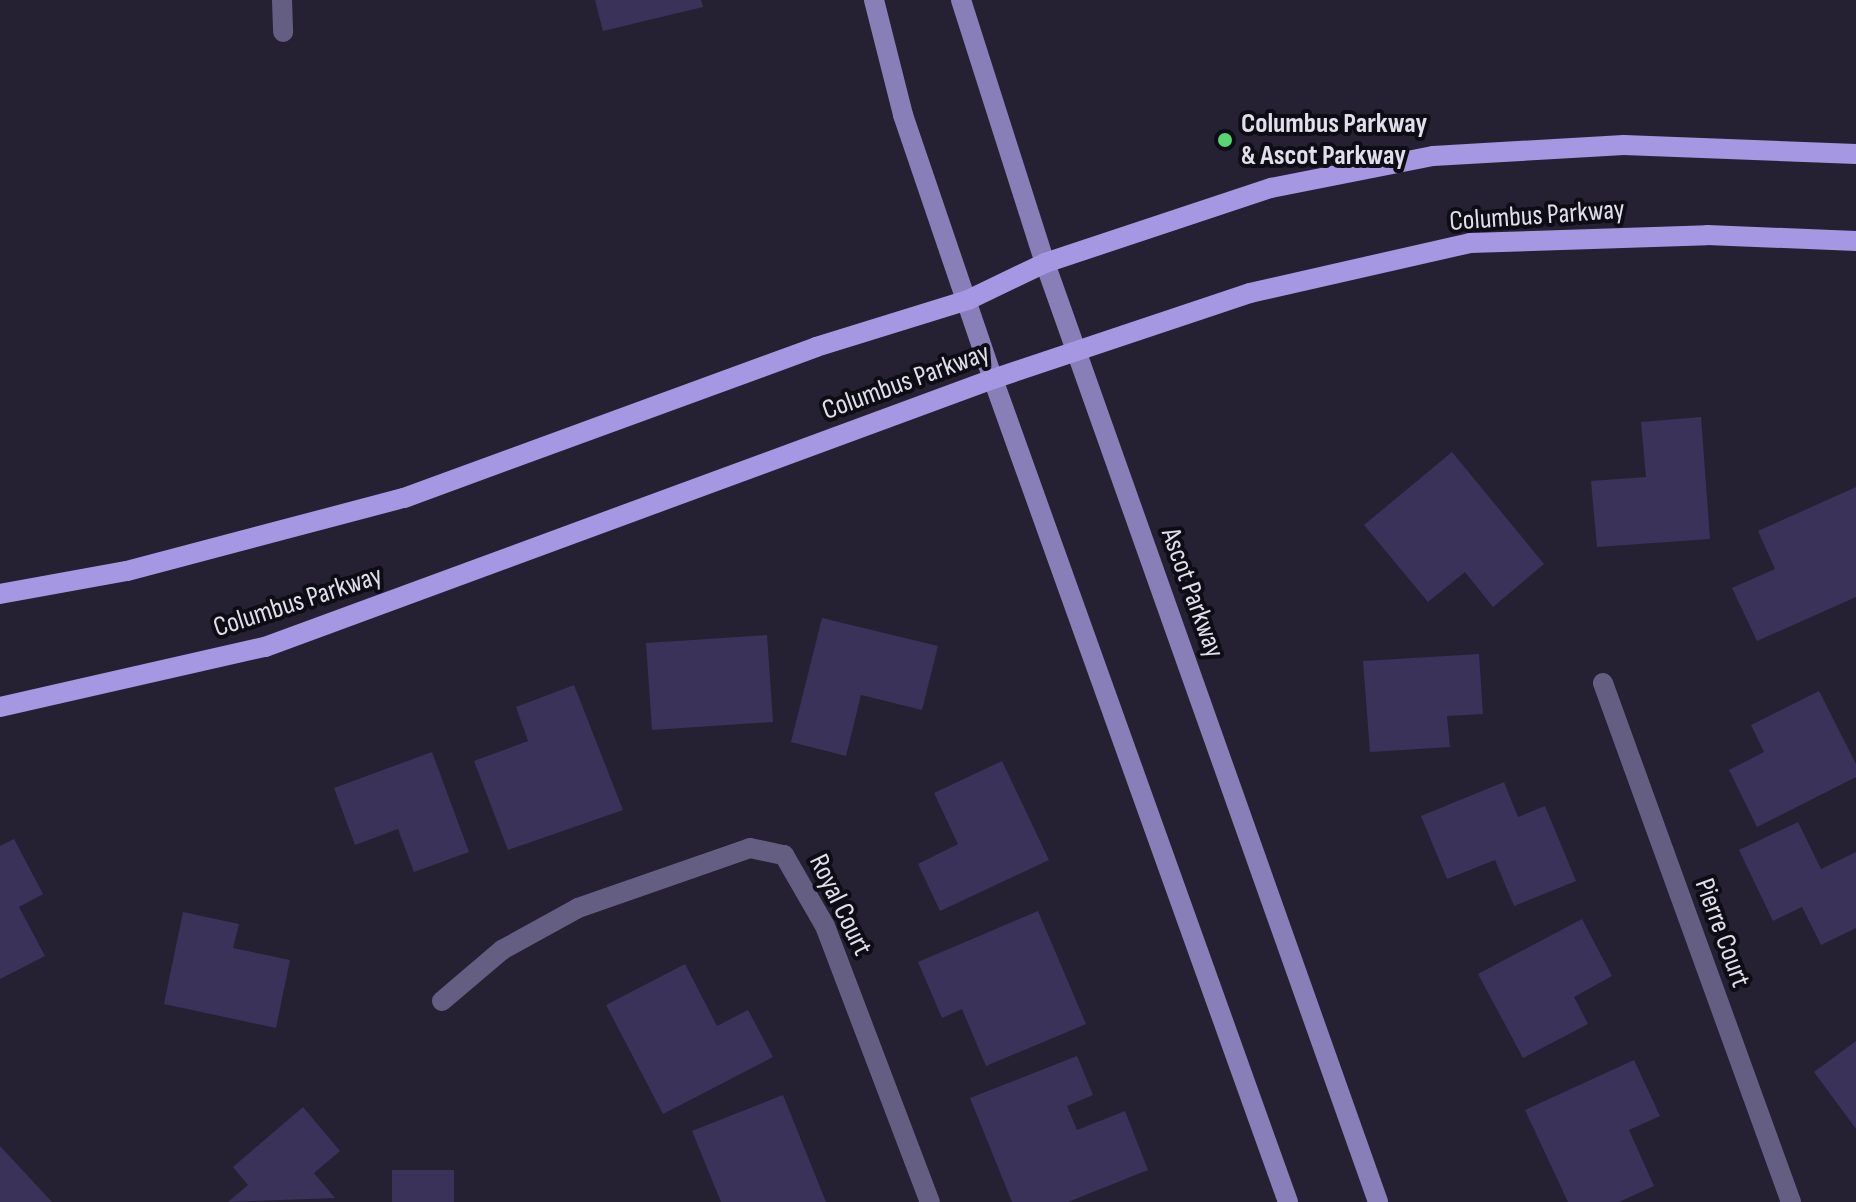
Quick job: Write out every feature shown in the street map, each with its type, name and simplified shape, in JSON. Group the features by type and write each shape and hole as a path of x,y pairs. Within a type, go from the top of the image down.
{"main road":[{"path":"874,0 903,115 993,379 1288,1202"},
{"name":"Ascot Parkway","path":"961,0 1045,263 1378,1202"},
{"name":"Columbus Parkway","path":"0,594 127,571 404,498 816,347 968,300 1045,263 1271,188 1433,156 1624,145 1856,154"},
{"name":"Columbus Parkway","path":"0,707 265,647 993,379 1079,354 1250,293 1470,243 1707,235 1856,241"}],"street":[{"path":"282,0 283,32"},
{"name":"Pierre Court","path":"1603,683 1791,1202"},
{"name":"Royal Court","path":"442,1001 502,950 578,908 750,848 784,855 825,926 930,1202"}],"building":[{"path":"595,0 701,0 703,7 603,31"},
{"path":"1701,417 1710,539 1597,547 1591,481 1646,477 1641,422"},
{"path":"1452,452 1544,564 1493,607 1465,572 1428,602 1364,525"},
{"path":"1856,487 1856,597 1757,641 1732,588 1775,569 1758,531"},
{"path":"822,618 938,646 922,710 861,695 846,756 791,742"},
{"path":"767,635 773,722 652,730 646,643"},
{"path":"1479,654 1483,714 1447,716 1450,747 1370,752 1363,661"},
{"path":"574,685 623,810 508,850 474,761 528,741 516,707"},
{"path":"1819,691 1856,764 1856,777 1757,827 1729,770 1764,752 1751,725"},
{"path":"432,752 469,852 414,872 398,829 355,845 334,788"},
{"path":"1002,761 1049,860 940,911 918,864 958,844 934,793"},
{"path":"1504,782 1518,817 1545,806 1576,881 1514,906 1495,860 1447,879 1421,816"},
{"path":"1798,822 1821,869 1856,852 1856,928 1821,945 1802,907 1773,921 1739,850"},
{"path":"14,839 43,894 19,907 45,956 0,979 0,846"},
{"path":"1038,911 1086,1024 986,1066 962,1009 942,1018 918,962"},
{"path":"183,912 239,924 233,948 290,960 276,1028 164,1004"},
{"path":"1582,919 1612,976 1574,997 1588,1024 1523,1058 1478,974"},
{"path":"685,964 717,1026 748,1010 773,1057 663,1114 606,1005"},
{"path":"1856,1041 1856,1129 1814,1072"},
{"path":"1077,1056 1093,1095 1067,1106 1077,1130 1125,1111 1148,1170 1068,1202 1012,1202 970,1098"},
{"path":"1634,1060 1660,1116 1629,1130 1654,1186 1619,1202 1568,1202 1525,1110"},
{"path":"783,1095 826,1202 721,1202 692,1131"},
{"path":"303,1107 340,1151 314,1173 335,1198 228,1202 248,1185 233,1167"},
{"path":"0,1146 52,1202 0,1202"},
{"path":"392,1170 454,1170 454,1202 392,1202"}],"place":[{"name":"Columbus Parkway & Ascot Parkway","path":"1225,140"}]}
